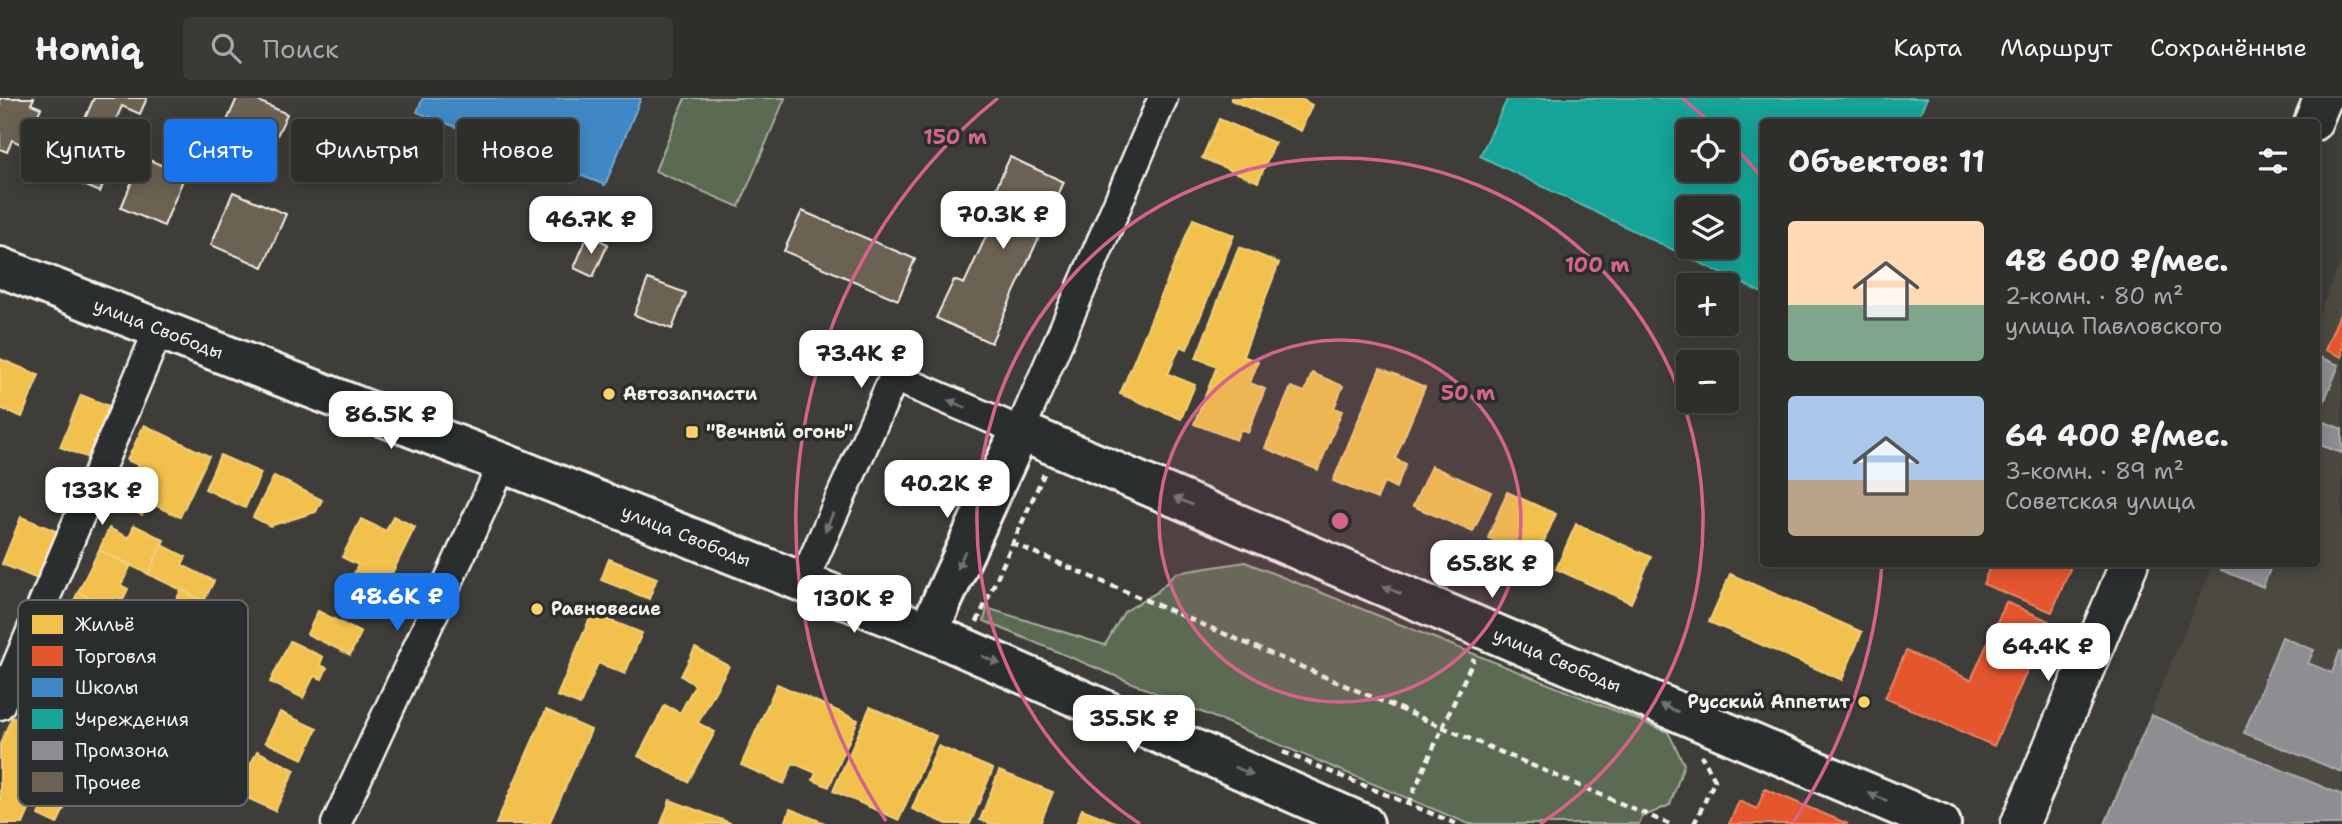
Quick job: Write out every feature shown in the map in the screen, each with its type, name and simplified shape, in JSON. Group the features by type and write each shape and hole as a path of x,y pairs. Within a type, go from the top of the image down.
{"main road":[{"name":"улица Свободы","path":"0,267 928,632 1364,824"},
{"path":"928,632 1020,431"},
{"name":"улица Свободы","path":"1020,431 1941,824"}],"street":[{"path":"803,582 894,377 1020,431 1163,98"},
{"path":"2314,119 2323,98"},
{"path":"44,600 159,329"},
{"path":"336,824 503,463"},
{"path":"2020,824 2128,567"},
{"path":"0,705 18,662"}],"path":[{"path":"989,629 976,623 1043,474 1056,479"},
{"path":"1012,543 1669,824"},
{"path":"1408,804 1478,651"},
{"path":"1694,824 1716,780 1698,749"},
{"path":"1281,751 1457,824"}],"shaded area":[{"path":"2342,259 2342,824 2103,824 2212,567 2320,567 2320,311"}],"green space":[{"path":"685,98 785,98 739,207 655,171"},
{"path":"1245,562 1668,732 1684,764 1670,805 1642,817 1639,824 1469,824 984,621 987,608 1105,645 1124,612 1157,592 1176,573"}],"building: Жильё":[{"path":"1231,98 1299,98 1312,105 1301,131"},
{"path":"1219,119 1275,143 1258,182 1202,158"},
{"path":"1193,219 1234,235 1187,349 1180,346 1168,374 1195,385 1181,419 1120,394"},
{"path":"1239,247 1279,263 1243,356 1258,362 1250,383 1265,389 1248,433 1240,430 1236,440 1194,424 1217,366 1196,358"},
{"path":"0,359 39,375 22,417 0,408"},
{"path":"1380,368 1425,387 1395,459 1406,464 1396,488 1384,482 1377,499 1333,481"},
{"path":"1312,373 1343,386 1334,408 1342,411 1318,470 1265,448 1291,387 1305,392"},
{"path":"81,395 122,411 101,463 60,447"},
{"path":"144,425 209,456 180,517 148,502 142,515 119,504 138,465 127,460"},
{"path":"220,455 261,473 245,508 205,489"},
{"path":"1431,466 1491,492 1473,532 1413,506"},
{"path":"274,476 322,500 316,512 270,526 253,517"},
{"path":"1507,492 1556,514 1536,559 1488,538"},
{"path":"393,516 415,527 371,616 352,606 361,587 350,581 358,565 342,557 361,519 386,531"},
{"path":"21,517 61,533 42,581 2,564"},
{"path":"1576,524 1651,557 1631,603 1556,569"},
{"path":"134,525 164,540 148,574 99,550 109,528 129,538"},
{"path":"162,545 186,557 182,565 214,581 204,600 202,600 148,574"},
{"path":"99,550 131,565 121,585 128,589 123,600 116,597 115,600 94,600 78,592"},
{"path":"609,559 657,578 649,599 601,580"},
{"path":"1730,574 1862,632 1842,680 1709,622"},
{"path":"181,590 202,600 176,600"},
{"path":"78,592 94,600 74,600"},
{"path":"318,611 361,633 350,655 307,634"},
{"path":"592,613 642,633 625,674 598,663 580,705 557,696"},
{"path":"290,641 323,657 320,665 327,668 322,679 314,676 303,698 270,682"},
{"path":"695,648 729,666 698,723 715,732 688,782 638,756 665,705 680,713 695,685 681,676"},
{"path":"777,684 858,720 829,787 813,780 816,773 793,763 784,784 741,765"},
{"path":"870,707 936,736 899,820 833,791"},
{"path":"546,710 591,730 549,824 496,824"},
{"path":"280,712 317,729 303,759 265,742"},
{"path":"12,717 18,720 18,806 31,806 23,824 0,824 0,744"},
{"path":"938,746 993,769 970,824 947,824 912,809"},
{"path":"257,751 295,770 275,811 248,798 248,770"},
{"path":"999,771 1053,792 1040,824 991,824 980,820"},
{"path":"670,800 733,824 661,824"},
{"path":"42,806 65,806 57,824 38,815"},
{"path":"790,809 827,824 785,824"},
{"path":"1082,809 1120,824 1076,824"}],"building: Торговля":[{"path":"2342,309 2342,357 2325,350"},
{"path":"1990,567 2071,567 2052,612 1983,584"},
{"path":"2006,602 2049,621 1994,746 1885,698 1906,651 1971,680"},
{"path":"1765,789 1848,824 1729,824 1739,801 1757,809"}],"building: Школы":[{"path":"423,98 641,98 605,185 578,175 578,119 457,119 457,128 443,122 443,119 417,112"}],"building: Учреждения":[{"path":"1508,98 1927,98 1917,119 1760,119 1760,292 1739,282 1739,273 1721,273 1692,259 1739,259 1739,196 1676,196 1676,251 1480,156"}],"building: Промзона":[{"path":"2320,357 2339,365 2320,412"},
{"path":"2320,420 2342,429 2342,453 2320,445"},
{"path":"2222,567 2271,567 2263,587 2221,570"},
{"path":"2282,637 2314,650 2308,663 2332,673 2340,651 2342,652 2342,772 2244,733"},
{"path":"2151,715 2342,795 2342,824 2105,824"}],"building: Прочее":[{"path":"0,98 34,98 31,104 41,108 36,119 21,119 21,144 12,140 7,152 0,149"},
{"path":"94,98 147,98 140,114 122,106 116,119 85,119"},
{"path":"237,98 252,98 287,114 277,136 277,119 228,119"},
{"path":"1010,157 1064,182 991,343 936,318 954,280 964,284 1002,202 992,197"},
{"path":"150,160 164,166 164,182 182,182 164,226 121,208 132,182 150,182"},
{"path":"76,182 104,182 100,192"},
{"path":"233,192 286,214 263,267 211,245"},
{"path":"802,211 915,259 898,300 784,251"},
{"path":"588,235 608,244 593,277 574,268"},
{"path":"648,279 686,293 672,329 634,315"}],"place":[{"name":"Автозапчасти","path":"609,394"},
{"name":"\"Вечный огонь\"","path":"692,432"},
{"name":"Равновесие","path":"537,609"},
{"name":"Русский Аппетит","path":"1864,702"}]}
